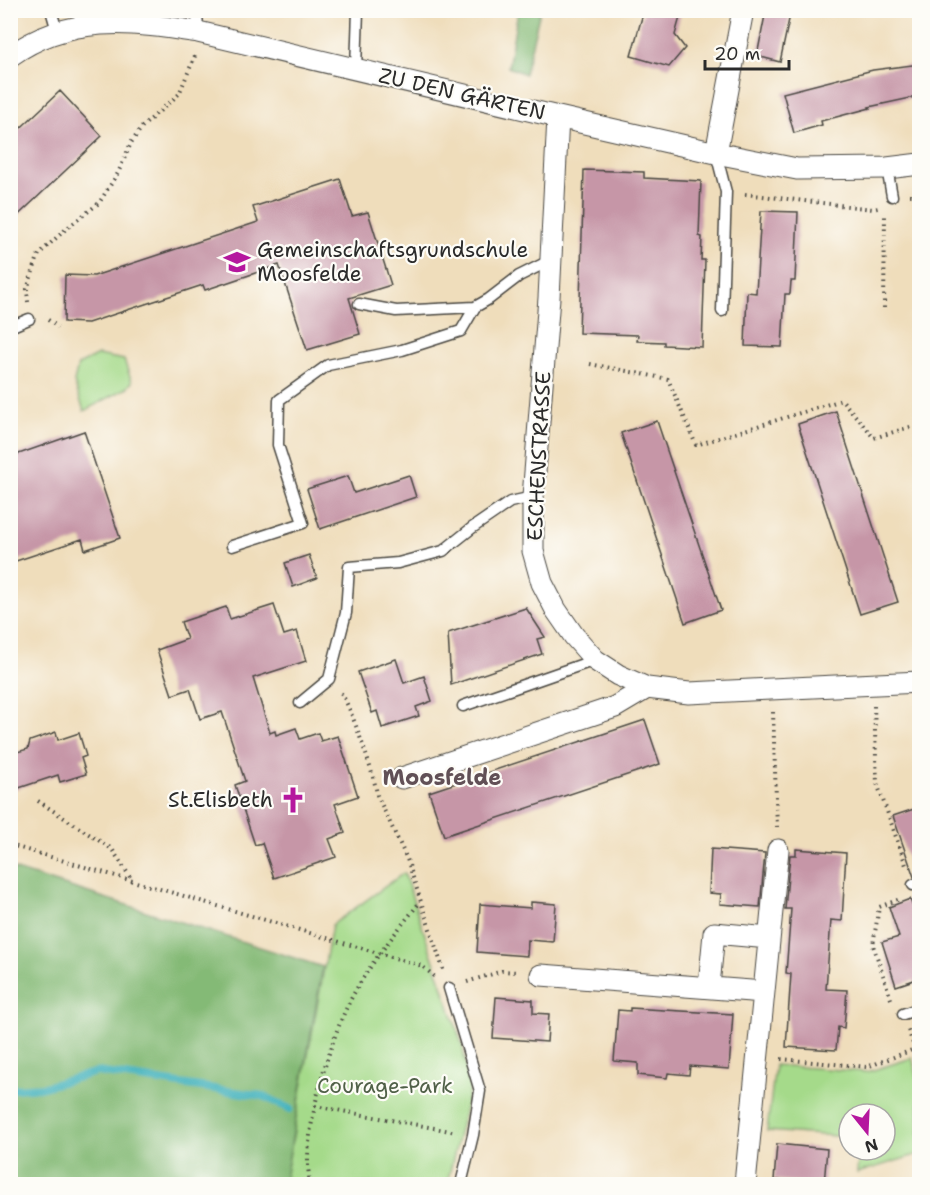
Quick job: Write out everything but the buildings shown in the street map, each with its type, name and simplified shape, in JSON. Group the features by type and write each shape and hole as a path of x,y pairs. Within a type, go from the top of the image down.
{"street":[{"path":"716,153 743,10"},
{"name":"ZU DEN GÄRTEN","path":"10,56 26,44 57,31 101,23 146,24 198,32 558,117 797,169 887,168 920,164"},
{"name":"ESCHENSTRASSE","path":"558,117 551,260 533,496 533,551 542,583 555,610 595,660 618,675 647,688 689,693 920,682"},
{"path":"402,778 615,707 647,688"},
{"path":"745,1185 778,850"},
{"path":"709,987 714,933 770,938"},
{"path":"541,975 764,992"}],"lane":[{"path":"51,10 57,31"},
{"path":"197,10 198,32"},
{"path":"356,69 358,10"},
{"path":"716,153 726,192 722,311"},
{"path":"887,168 892,196"},
{"path":"232,546 303,523 278,445 279,400 328,364 402,350 461,331 475,307 519,276 551,260"},
{"path":"358,304 396,311 475,307"},
{"path":"10,327 29,319"},
{"path":"300,704 328,680 346,614 349,567 398,563 443,550 510,502 533,496"},
{"path":"463,706 595,660"},
{"path":"449,988 480,1091 473,1135 460,1185"},
{"path":"903,1014 920,1008"}],"path":[{"path":"58,327 46,318 29,319 27,289 39,254 67,228 99,204 118,173 131,143 142,127 179,94 197,50 198,32"},
{"path":"726,192 873,209 885,207 884,308"},
{"path":"590,364 668,379 696,445 842,400 874,438 920,423"},
{"path":"874,685 877,783 916,884 916,893 879,907 873,945 894,1010 903,1014 920,1064"},
{"path":"772,690 778,850"},
{"path":"348,706 377,795 406,859 443,970"},
{"path":"38,801 112,849 132,880"},
{"path":"10,845 422,966 449,988 502,971 541,975"},
{"path":"310,1185 308,1162 315,1106 330,1052 347,1007 380,953 421,902"},
{"path":"758,1057 867,1067 915,1049"},
{"path":"315,1106 473,1135"}],"green space":[{"path":"518,11 540,11 525,74 508,67"},
{"path":"98,355 124,360 132,382 127,388 84,411 74,382 78,365"},
{"path":"10,868 323,967 284,1184 11,1182"},
{"name":"Courage-Park","path":"404,873 462,1044 470,1088 447,1184 284,1184 332,925"},
{"path":"912,1058 919,1081 919,1154 897,1161 897,1102 837,1102 837,1136 767,1131 775,1065 867,1072"},
{"path":"858,1162 893,1162 857,1173"}],"waterway":[{"path":"10,1087 14,1089 44,1087 97,1072 263,1096 290,1109"}],"place":[{"name":"Gemeinschaftsgrundschule Moosfelde","path":"237,262"},
{"name":"St.Elisbeth","path":"293,800"}],"district":[{"name":"Moosfelde","path":"442,777"}]}
